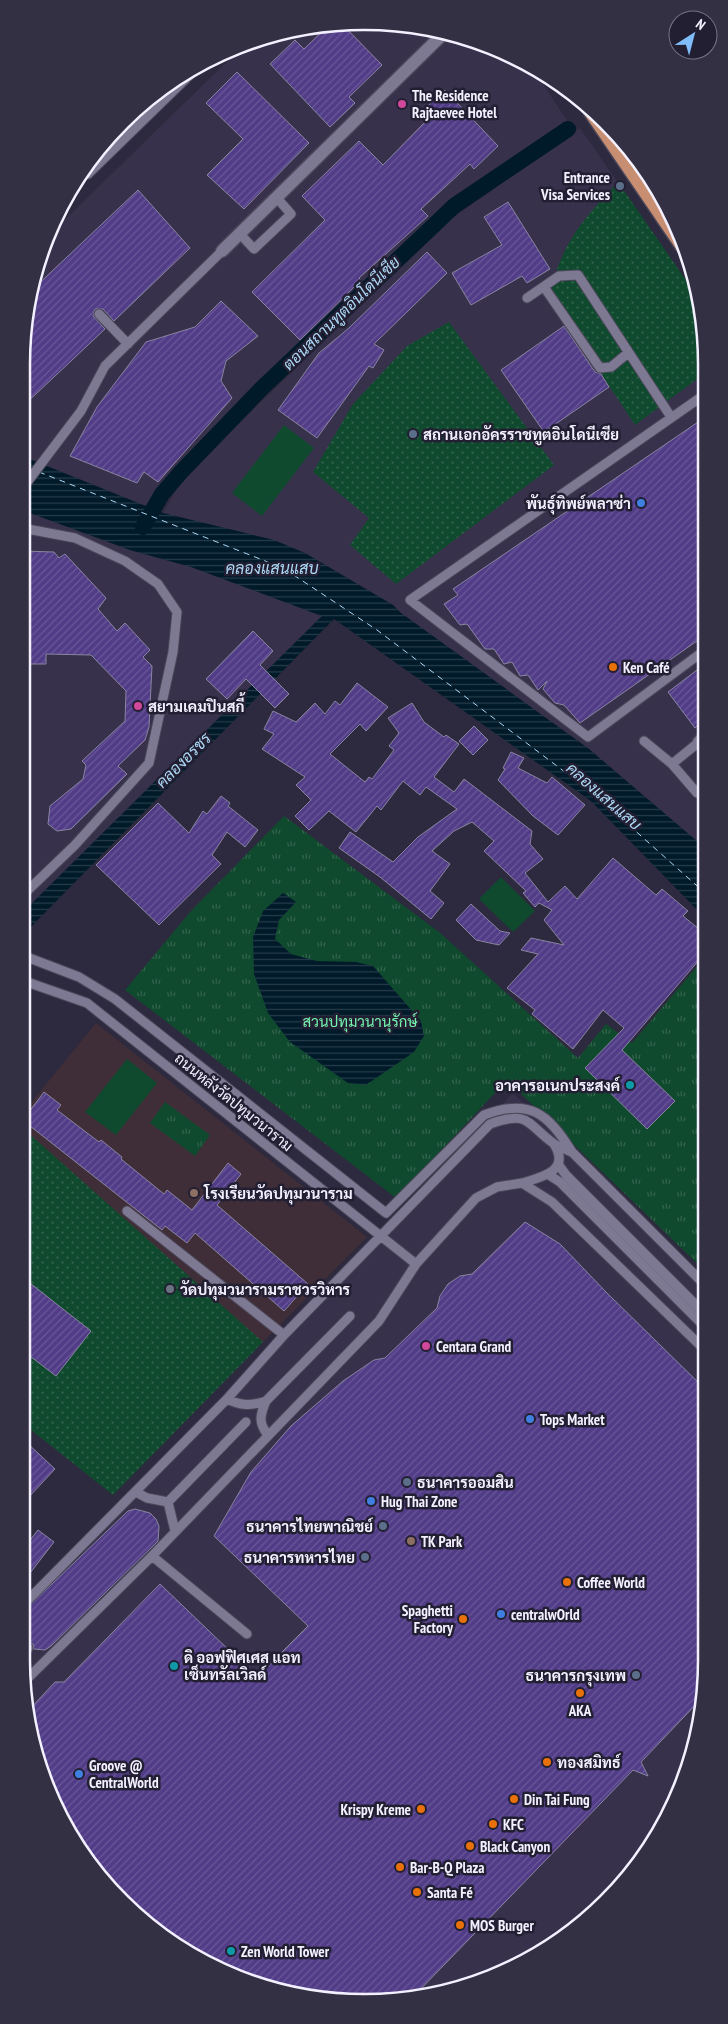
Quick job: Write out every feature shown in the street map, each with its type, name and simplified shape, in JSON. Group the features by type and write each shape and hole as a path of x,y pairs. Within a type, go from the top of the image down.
{"main road":[{"path":"603,132 670,230"}],"street":[{"path":"222,251 439,38"}],"lane":[{"path":"92,170 179,85"},
{"path":"240,234 254,249 291,214 277,198"},
{"path":"30,478 80,411 105,366 222,251"},
{"path":"527,298 559,276 578,276 671,418"},
{"path":"544,287 600,368 611,366 628,353"},
{"path":"99,314 128,344"},
{"path":"698,399 410,600 588,737 698,654"},
{"path":"30,530 75,538 125,561 158,584 177,612 173,652 149,763 75,845 30,888"},
{"path":"644,741 672,764 697,793"},
{"path":"672,764 698,743"},
{"name":"ถนนหลังวัดปทุมวนาราม","path":"30,958 79,977 115,999 386,1213 484,1115 503,1108 524,1107 541,1115 562,1136 572,1152"},
{"name":"ถนนหลังวัดปทุมวนาราม","path":"30,983 87,1003 416,1264"},
{"path":"30,1598 227,1399 284,1336 490,1124 506,1119 522,1118 534,1124 554,1143 572,1152 698,1278"},
{"path":"31,1675 152,1556 379,1321 416,1264 476,1198 497,1187 549,1176 558,1164 559,1152 554,1143"},
{"path":"558,1164 566,1175 698,1307"},
{"path":"549,1176 560,1182 698,1320"},
{"path":"522,1182 552,1202 698,1343"},
{"path":"127,1211 284,1336"},
{"path":"268,1435 261,1427 260,1416 266,1401 350,1316"},
{"path":"227,1399 239,1405 254,1405 266,1401"},
{"path":"168,1502 246,1422"},
{"path":"136,1492 147,1498 168,1502"},
{"path":"168,1502 175,1531"},
{"path":"152,1556 247,1634"}],"shaded area":[{"path":"364,30 408,33 450,41 492,55 541,81 568,122 442,208 284,357 161,487 146,506 30,459 30,364 33,320 41,278 60,224 232,57 299,36"},
{"path":"580,128 688,284 695,320 698,364 698,842 589,749 401,613 393,605 305,553 273,540 163,513 184,476 451,219"},
{"path":"30,512 130,550 191,567 322,616 30,905"},
{"name":"โรงเรียนวัดปทุมวนาราม","path":"96,1023 367,1237 259,1346 30,1152 30,1104"},
{"name":"centralwOrld","path":"513,1093 698,1272 698,1660 695,1704 687,1746 664,1808 642,1846 629,1863 584,1911 550,1938 512,1960 492,1969 429,1988 386,1993 342,1993 299,1988 236,1969 178,1938 128,1896 99,1863 86,1846 55,1788 41,1746 33,1704 30,1660 30,1599"}],"green space":[{"path":"618,182 688,283 692,299 697,342 698,378 635,425 549,295 567,246 593,209"},
{"path":"449,322 554,465 396,584 350,545 369,518 313,472 353,404 407,346"},
{"path":"284,425 314,448 262,516 232,493"},
{"name":"สวนปทุมวนานุรักษ์","path":"284,816 439,932 578,1058 606,1024 632,1043 698,965 698,1264 515,1088 496,1092 396,1198 125,990 191,911"},
{"path":"501,877 535,911 513,932 479,899"},
{"path":"127,1059 157,1083 116,1135 85,1112"},
{"path":"165,1102 210,1135 195,1156 150,1123"},
{"path":"30,1134 263,1342 113,1495 30,1429"}],"water":[{"path":"30,459 163,513 274,540 305,553 393,605 401,613 589,749 698,842 698,911 591,801 334,619 30,928 30,905 322,616 191,567 130,550 30,513"},
{"path":"283,893 296,902 279,920 275,939 291,954 317,961 356,962 373,966 421,1021 424,1036 414,1052 366,1085 348,1083 290,1042 268,1013 254,974 253,937 263,911"}],"building":[{"path":"349,31 382,65 349,97 355,103 330,127 270,64 295,40 304,49 321,33"},
{"path":"237,72 309,143 244,209 207,175 243,139 206,103"},
{"path":"445,90 498,146 474,169 470,164 421,209 428,216 359,278 361,280 300,340 252,292 325,220 302,196 359,141 383,165 427,120 420,113"},
{"path":"138,190 190,248 114,321 103,309 95,309 93,316 105,329 30,400 31,342 40,283"},
{"path":"508,202 550,269 527,283 522,276 471,305 452,273 502,245 484,217"},
{"path":"427,252 447,273 374,344 384,350 373,368 369,366 317,438 278,410 319,353 349,328"},
{"path":"221,301 258,336 226,361 221,381 232,398 158,482 144,472 137,483 70,456 97,407 146,342 195,327"},
{"path":"564,326 595,372 601,374 609,387 544,432 501,370"},
{"name":"พันธุ์ทิพย์พลาซ่า","path":"698,422 698,640 580,723 564,705 555,703 543,689 547,681 538,690 528,675 520,676 512,662 504,664 494,649 485,649 467,624 460,625 444,604 458,595 453,589"},
{"name":"สยามเคมปินสกี้","path":"30,551 54,552 59,558 65,554 106,598 98,609 117,631 125,623 150,650 143,657 152,666 149,727 145,740 118,766 127,774 71,829 57,831 48,824 50,806 83,779 86,765 82,761 125,721 126,691 91,655 46,654 46,664 30,664"},
{"path":"253,631 273,651 260,665 289,694 275,708 246,679 227,699 206,679"},
{"path":"698,669 698,725 695,728 668,692"},
{"path":"357,683 388,707 366,731 360,724 330,754 365,782 369,777 372,779 394,750 389,746 399,733 388,718 412,703 424,722 444,737 446,735 459,744 434,777 454,792 464,779 532,831 530,844 543,859 525,873 548,902 565,886 577,899 613,858 656,895 662,889 688,911 683,916 698,928 698,961 622,1050 675,1101 647,1129 585,1068 624,1028 603,1010 573,1049 532,1014 535,1010 507,988 538,954 521,950 531,938 564,945 544,920 552,910 539,903 535,907 523,893 526,891 484,851 494,841 472,822 454,831 432,851 450,864 430,891 444,903 431,919 380,877 339,848 350,832 393,862 418,837 457,809 426,787 420,795 403,781 381,810 377,806 356,832 329,811 309,830 295,816 311,800 296,785 305,777 262,749 274,734 264,729 273,711 296,722 315,703 325,714 335,701 340,705"},
{"path":"474,726 488,740 473,755 459,741"},
{"path":"511,752 524,758 518,768 547,783 552,777 585,805 558,835 533,816 498,780 505,769 503,768"},
{"path":"221,796 230,803 228,806 258,830 245,847 227,832 212,855 221,864 159,925 96,865 158,803 189,833 203,811 207,814"},
{"path":"471,904 500,931 510,933 499,945 476,940 456,920"},
{"path":"44,1092 61,1105 57,1110 99,1142 101,1140 164,1194 167,1190 192,1210 228,1163 241,1174 217,1205 308,1284 284,1311 195,1233 187,1243 165,1226 162,1230 30,1126 30,1110"},
{"name":"centralwOrld","path":"525,1222 560,1244 698,1382 698,1660 695,1706 641,1762 648,1776 633,1770 421,1989 364,1994 320,1991 278,1983 216,1960 178,1938 144,1911 113,1880 86,1846 64,1808 41,1746 33,1705 55,1682 64,1682 160,1584 257,1677 308,1626 214,1536 251,1472 291,1426 343,1381 374,1360 385,1358 437,1308 440,1296 448,1284 460,1276 472,1274"},
{"path":"30,1283 91,1331 56,1376 30,1356"},
{"path":"30,1446 55,1469 30,1496"},
{"path":"135,1509 150,1513 156,1519 159,1526 158,1541 51,1646 45,1650 34,1649 33,1644 30,1643 30,1605 128,1511"},
{"path":"38,1530 54,1542 30,1573 30,1540"}],"waterway":[{"name":"ตอนสถานทูตอินโดนีเซีย","path":"143,527 162,494 262,388 454,206 568,129"}],"ferry route":[{"path":"39,472 283,568 377,630 594,794 698,887"}],"place":[{"name":"The Residence Rajtaevee Hotel","path":"402,104"},
{"name":"Entrance Visa Services","path":"620,186"},
{"name":"สถานเอกอัครราชทูตอินโดนีเซีย","path":"413,434"},
{"name":"พันธุ์ทิพย์พลาซ่า","path":"641,503"},
{"name":"Ken Café","path":"613,667"},
{"name":"สยามเคมปินสกี้","path":"138,706"},
{"name":"อาคารอเนกประสงค์","path":"630,1085"},
{"name":"โรงเรียนวัดปทุมวนาราม","path":"194,1193"},
{"name":"วัดปทุมวนารามราชวรวิหาร","path":"170,1289"},
{"name":"Centara Grand","path":"426,1346"},
{"name":"Tops Market","path":"530,1419"},
{"name":"ธนาคารออมสิน","path":"407,1482"},
{"name":"Hug Thai Zone","path":"371,1501"},
{"name":"ธนาคารไทยพาณิชย์","path":"383,1526"},
{"name":"TK Park","path":"411,1541"},
{"name":"ธนาคารทหารไทย","path":"365,1557"},
{"name":"Coffee World","path":"567,1582"},
{"name":"centralwOrld","path":"501,1614"},
{"name":"Spaghetti Factory","path":"463,1619"},
{"name":"ดิ ออฟฟิศเศส แอท เซ็นทรัลเวิลด์","path":"174,1666"},
{"name":"ธนาคารกรุงเทพ","path":"636,1675"},
{"name":"AKA","path":"580,1693"},
{"name":"ทองสมิทธ์","path":"547,1762"},
{"name":"Groove @ CentralWorld","path":"79,1774"},
{"name":"Din Tai Fung","path":"514,1799"},
{"name":"Krispy Kreme","path":"421,1809"},
{"name":"KFC","path":"493,1824"},
{"name":"Black Canyon","path":"470,1846"},
{"name":"Bar-B-Q Plaza","path":"400,1867"},
{"name":"Santa Fé","path":"417,1892"},
{"name":"MOS Burger","path":"460,1925"},
{"name":"Zen World Tower","path":"231,1951"}],"water label":[{"name":"คลองแสนแสบ","path":"272,568"},
{"name":"คลองอรชร","path":"183,760"},
{"name":"คลองแสนแสบ","path":"604,796"}]}
